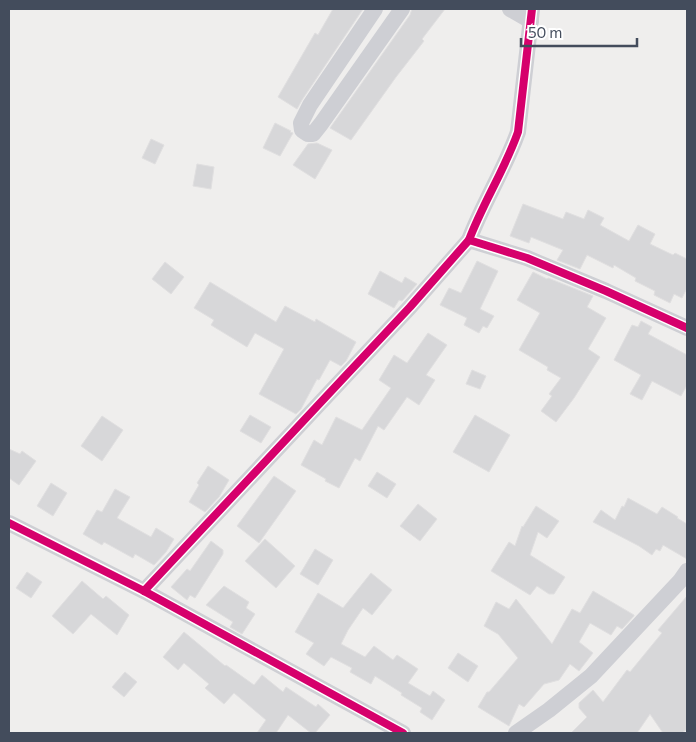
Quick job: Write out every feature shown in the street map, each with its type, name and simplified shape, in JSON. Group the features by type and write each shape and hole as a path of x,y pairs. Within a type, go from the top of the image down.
{"street":[{"path":"375,9 310,105 301,123 302,130 308,134 313,134 321,124 402,9"},
{"path":"144,591 410,307 470,240 494,184 512,150 518,132 532,15 510,9"},
{"path":"470,240 527,258 687,328"},
{"path":"9,523 144,591 403,733"},
{"path":"516,733 549,710 591,676 685,579"}],"building":[{"path":"333,9 363,9 297,109 278,97 315,33 318,35"},
{"path":"412,9 445,9 422,39 424,41 351,140 330,128 410,15"},
{"path":"275,123 293,133 280,156 263,148"},
{"path":"151,139 164,145 155,164 142,158"},
{"path":"317,143 332,150 315,179 293,165 308,144"},
{"path":"197,164 214,167 211,189 193,186"},
{"path":"523,204 563,219 566,212 584,219 588,210 604,218 600,225 629,241 638,225 655,234 650,244 673,255 675,253 687,259 687,288 682,298 674,294 670,303 654,295 655,291 635,281 636,278 614,265 613,268 587,255 580,269 557,260 563,250 531,237 529,243 510,236"},
{"path":"477,261 498,271 480,309 494,316 487,328 483,326 479,333 464,325 467,318 440,305 449,288 461,293"},
{"path":"165,262 184,277 171,294 152,279"},
{"path":"380,271 402,283 405,277 417,284 402,301 399,300 394,308 368,294"},
{"path":"533,272 593,296 587,307 606,318 588,349 600,357 556,422 541,411 552,396 549,394 561,378 547,370 548,367 519,350 540,313 517,300"},
{"path":"210,282 276,322 285,306 315,322 316,319 356,342 346,361 341,366 330,360 319,380 317,379 301,409 296,414 259,394 284,349 255,333 247,347 211,325 214,320 194,308"},
{"path":"641,321 652,327 648,334 687,355 687,385 681,396 652,381 642,400 630,394 641,375 614,360 632,325 638,327"},
{"path":"428,333 447,345 426,375 435,380 419,405 407,397 384,430 378,426 360,461 355,458 339,488 301,465 314,440 322,445 336,417 362,430 391,388 379,380 394,355 407,363"},
{"path":"472,370 486,376 480,389 466,384"},
{"path":"250,415 271,427 261,443 240,431"},
{"path":"475,415 510,435 489,472 453,452"},
{"path":"102,416 123,430 102,461 81,446"},
{"path":"9,449 20,454 22,451 36,461 19,485 9,478"},
{"path":"208,466 229,480 219,497 205,512 189,502 199,485 197,483"},
{"path":"377,472 396,484 387,498 368,486"},
{"path":"274,476 296,491 259,543 237,526"},
{"path":"51,483 67,493 53,516 37,506"},
{"path":"115,489 130,497 117,518 151,537 156,528 174,539 166,552 154,565 135,554 133,558 104,542 102,545 83,534 97,510 102,512"},
{"path":"628,498 657,514 662,507 687,524 687,559 663,545 660,551 656,549 652,555 639,546 593,522 601,510 615,520"},
{"path":"418,504 437,519 420,541 400,526"},
{"path":"536,506 559,521 547,538 538,532 530,555 565,577 554,594 549,594 537,586 530,595 491,571 509,542 515,546 522,526"},
{"path":"265,539 295,566 276,588 245,561"},
{"path":"211,541 223,550 223,554 195,598 190,595 187,600 171,587 187,569 190,571"},
{"path":"315,549 333,560 318,585 300,574"},
{"path":"27,572 42,582 31,598 16,588"},
{"path":"371,573 392,590 372,615 363,608 341,644 365,657 374,646 393,660 397,655 418,669 408,683 430,696 433,691 445,700 432,720 420,712 422,708 375,676 371,684 350,672 352,668 331,657 324,666 306,654 314,643 295,632 318,593 343,608"},
{"path":"82,581 103,599 106,596 129,615 117,635 91,614 73,634 52,616"},
{"path":"224,586 249,602 246,608 255,614 242,634 230,627 233,622 206,605"},
{"path":"593,591 634,616 622,629 617,626 611,635 590,623 579,642 593,653 579,671 570,664 559,680 544,684 524,707 519,704 509,726 478,707 487,692 518,658 498,634 484,626 496,602 509,609 516,599 552,644 572,609 580,613"},
{"path":"687,596 687,729 682,733 663,733 650,714 637,733 571,733 587,717 579,708 579,703 593,690 603,702 627,670 630,672 662,633 658,630"},
{"path":"184,632 225,666 254,685 262,675 283,692 286,687 316,707 318,704 330,715 315,733 311,733 288,715 276,733 257,733 266,720 234,693 224,704 205,688 209,684 184,663 178,670 163,657"},
{"path":"458,653 478,666 468,682 448,668"},
{"path":"125,672 137,682 124,697 112,687"}],"cycle path":[{"path":"532,9 518,132 469,240 527,258 687,328"},
{"path":"144,591 410,307 469,240"},
{"path":"9,523 144,591 403,733"}]}
